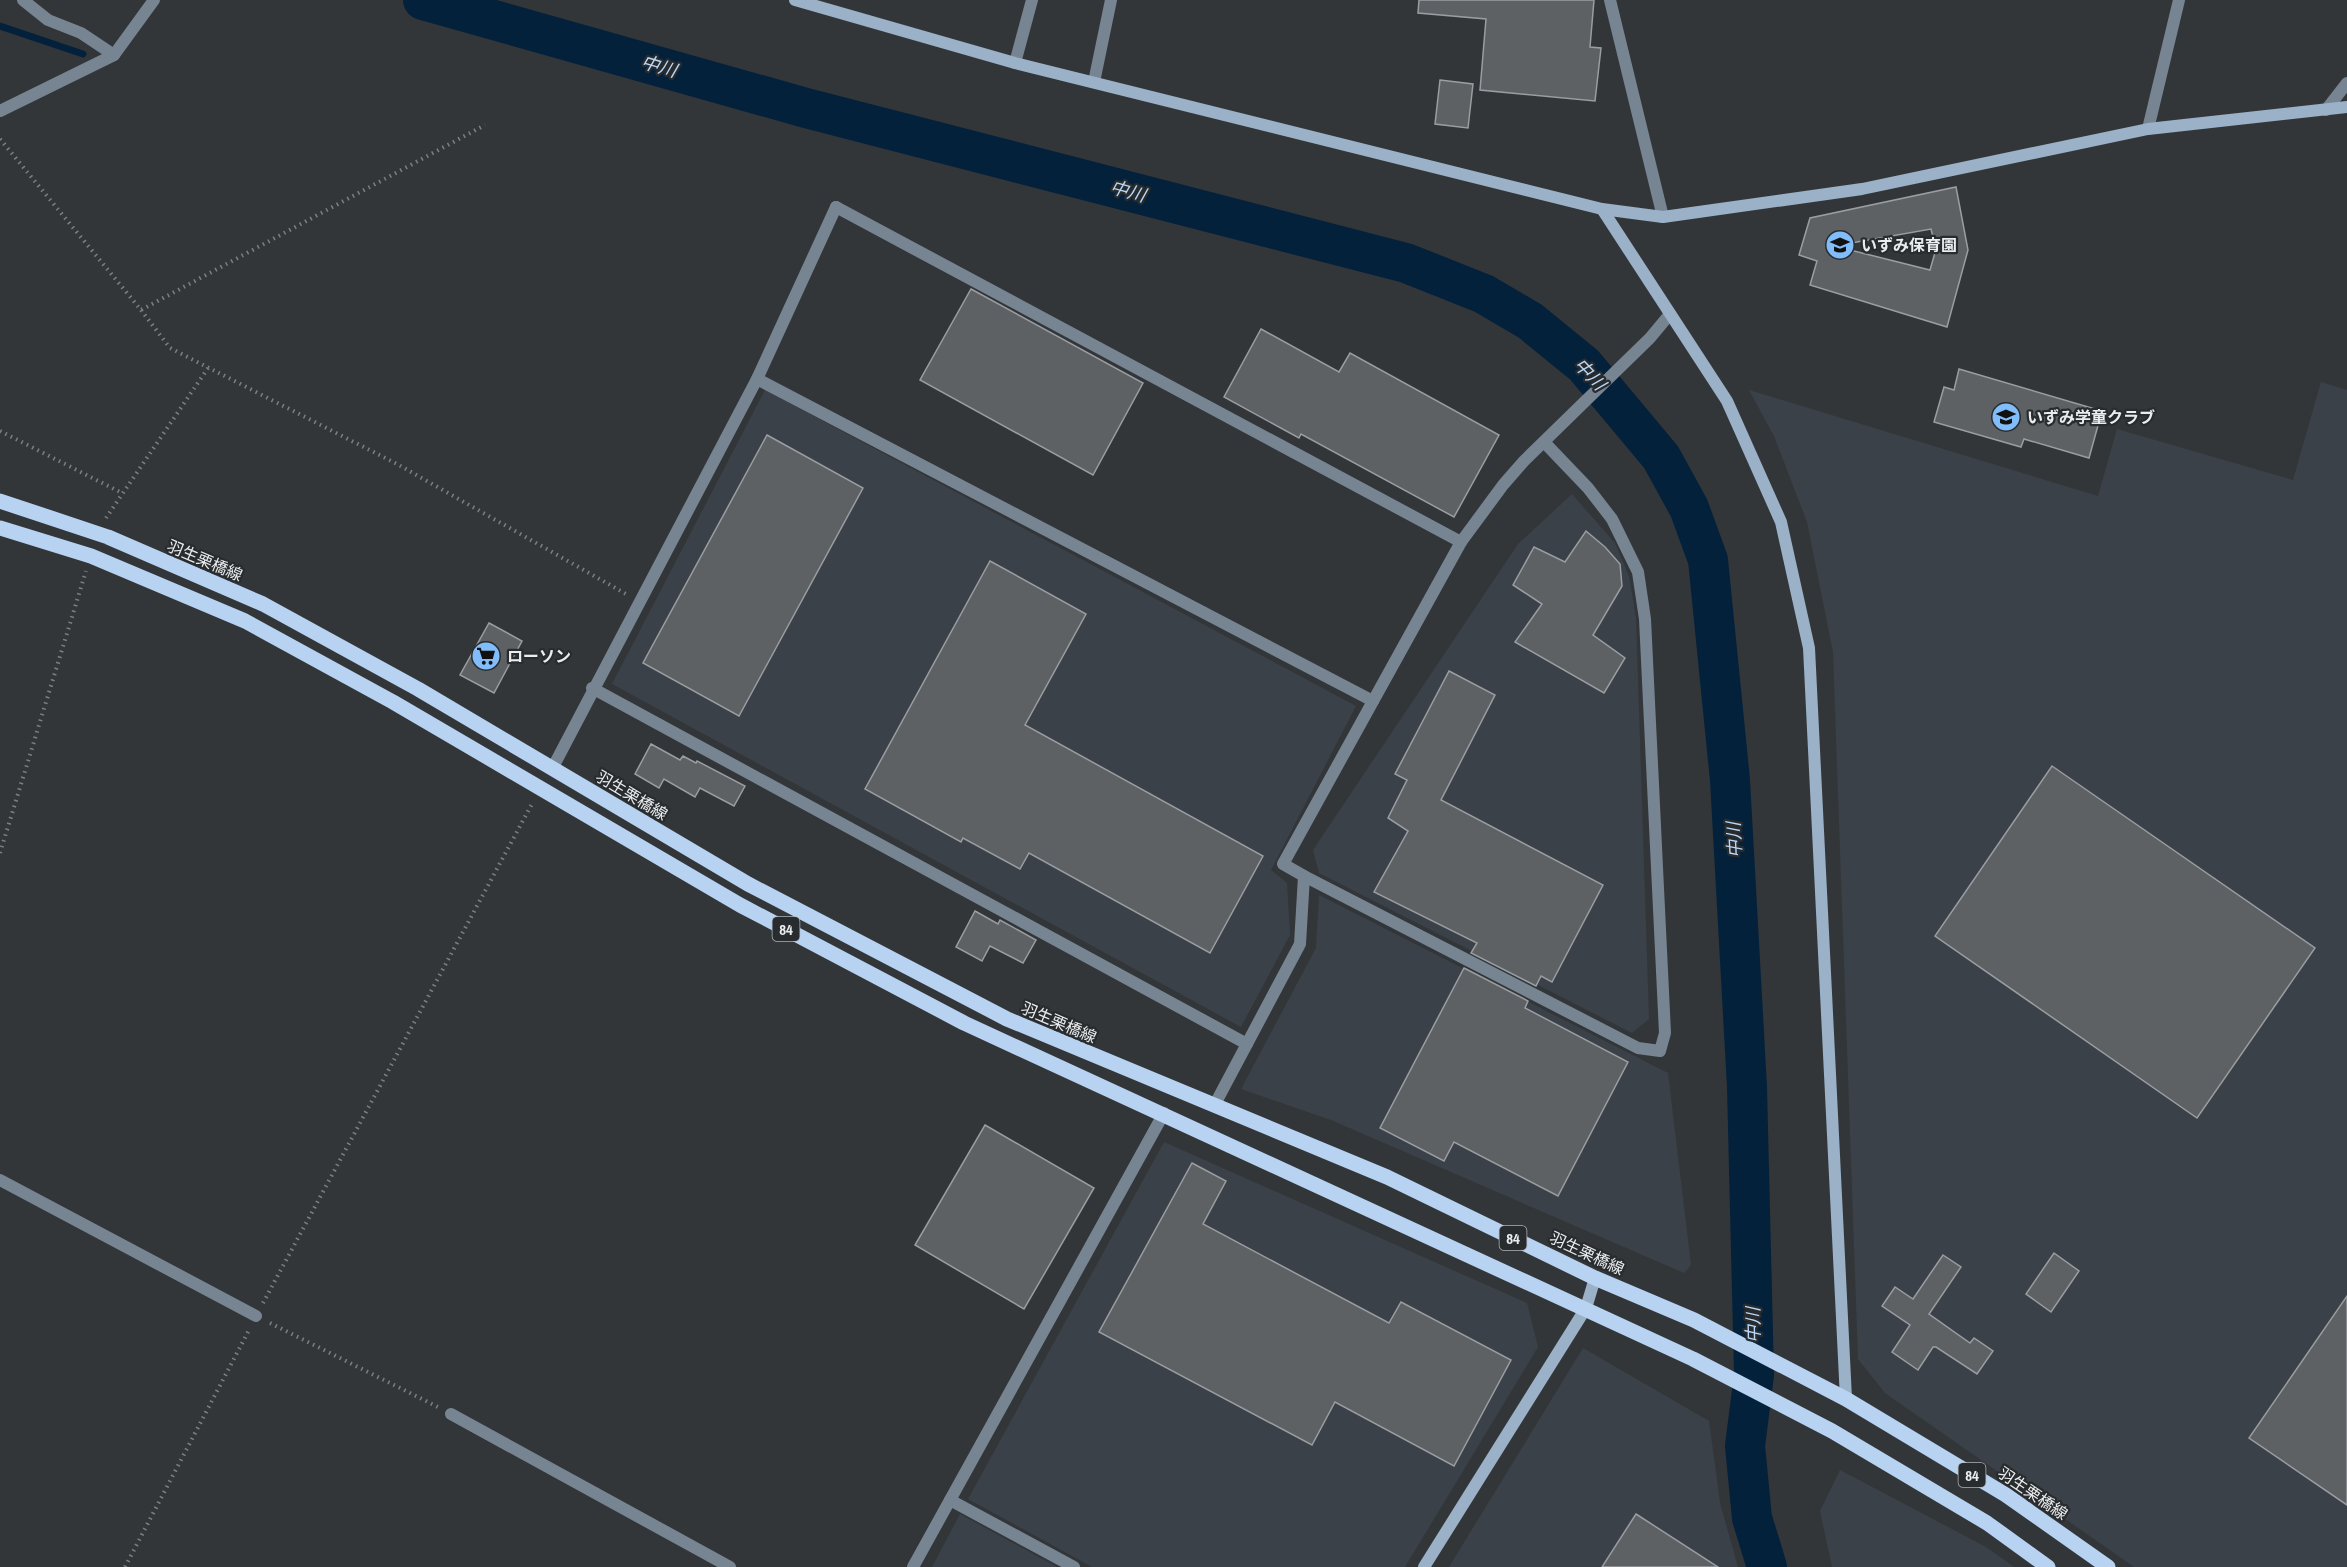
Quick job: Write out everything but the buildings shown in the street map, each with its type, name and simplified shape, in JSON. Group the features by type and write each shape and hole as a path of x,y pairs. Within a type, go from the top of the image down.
{"main road":[{"name":"羽生栗橋線","path":"0,501 96,533 263,604 418,689 748,884 1006,1019 1387,1178 1595,1278 1694,1320 1846,1399 2006,1495 2108,1567"},
{"name":"84","path":"0,528 91,556 245,621 393,702 740,905 964,1023 1164,1113 1693,1359 1832,1431 1987,1522 2048,1567"}],"street":[{"path":"23,0 48,20 81,33 114,55"},
{"path":"0,111 114,55 154,0"},
{"path":"795,0 1015,63 1602,209 1664,217 1862,189 2148,129 2347,107"},
{"path":"1015,63 1032,0"},
{"path":"1094,82 1112,0"},
{"path":"1611,0 1664,217"},
{"path":"2148,129 2179,0"},
{"path":"2326,110 2347,83"},
{"path":"552,769 592,688 757,379 836,207 1461,542"},
{"path":"1602,209 1727,401 1781,522 1809,648 1846,1399"},
{"path":"1544,442 1588,488 1612,519 1638,572 1645,619 1665,1034 1660,1051 1638,1048 1283,864 1461,542 1503,485 1544,442 1567,418 1650,338 1671,314"},
{"path":"757,379 1373,701"},
{"path":"592,688 1246,1044"},
{"path":"1214,1106 1300,944 1304,876"},
{"path":"913,1567 1164,1113"},
{"path":"0,1180 256,1316"},
{"path":"1424,1567 1586,1308 1595,1278"},
{"path":"452,1414 730,1567"},
{"path":"950,1500 1074,1567"}],"path":[{"path":"141,310 484,125"},
{"path":"0,139 170,348 397,464 638,601"},
{"path":"96,533 208,368"},
{"path":"0,432 123,494"},
{"path":"0,853 91,556"},
{"path":"125,1567 256,1316 540,788"},
{"path":"256,1316 452,1414"}],"shaded area":[{"path":"2321,382 2347,390 2347,1567 2134,1567 1885,1393 1858,1359 1833,652 1807,522 1774,436 1749,390 2098,496 2117,429 2293,480"},
{"path":"765,390 1356,706 1271,870 1287,883 1290,935 1241,1027 612,684"},
{"path":"1572,494 1615,543 1629,576 1636,618 1649,1019 1632,1033 1319,873 1313,850 1518,544"},
{"path":"1319,895 1668,1073 1691,1265 1684,1273 1331,1120 1241,1089 1316,948"},
{"path":"1164,1142 1527,1303 1538,1347 1405,1567 1092,1567 968,1499"},
{"path":"1583,1348 1709,1421 1720,1503 1738,1567 1449,1567"},
{"path":"1840,1470 1986,1547 2014,1567 1832,1567 1820,1511"},
{"path":"960,1514 1057,1567 932,1567"}],"waterway":[{"name":"中川","path":"423,0 806,108 1406,263 1484,294 1530,321 1584,365 1661,457 1689,508 1708,560 1730,780 1747,1087 1754,1375 1745,1446 1752,1518 1767,1567"},
{"path":"0,26 83,54"}],"place":[{"name":"いずみ保育園","path":"1840,245"},
{"name":"いずみ学童クラブ","path":"2006,417"},
{"name":"ローソン","path":"486,656"}]}
